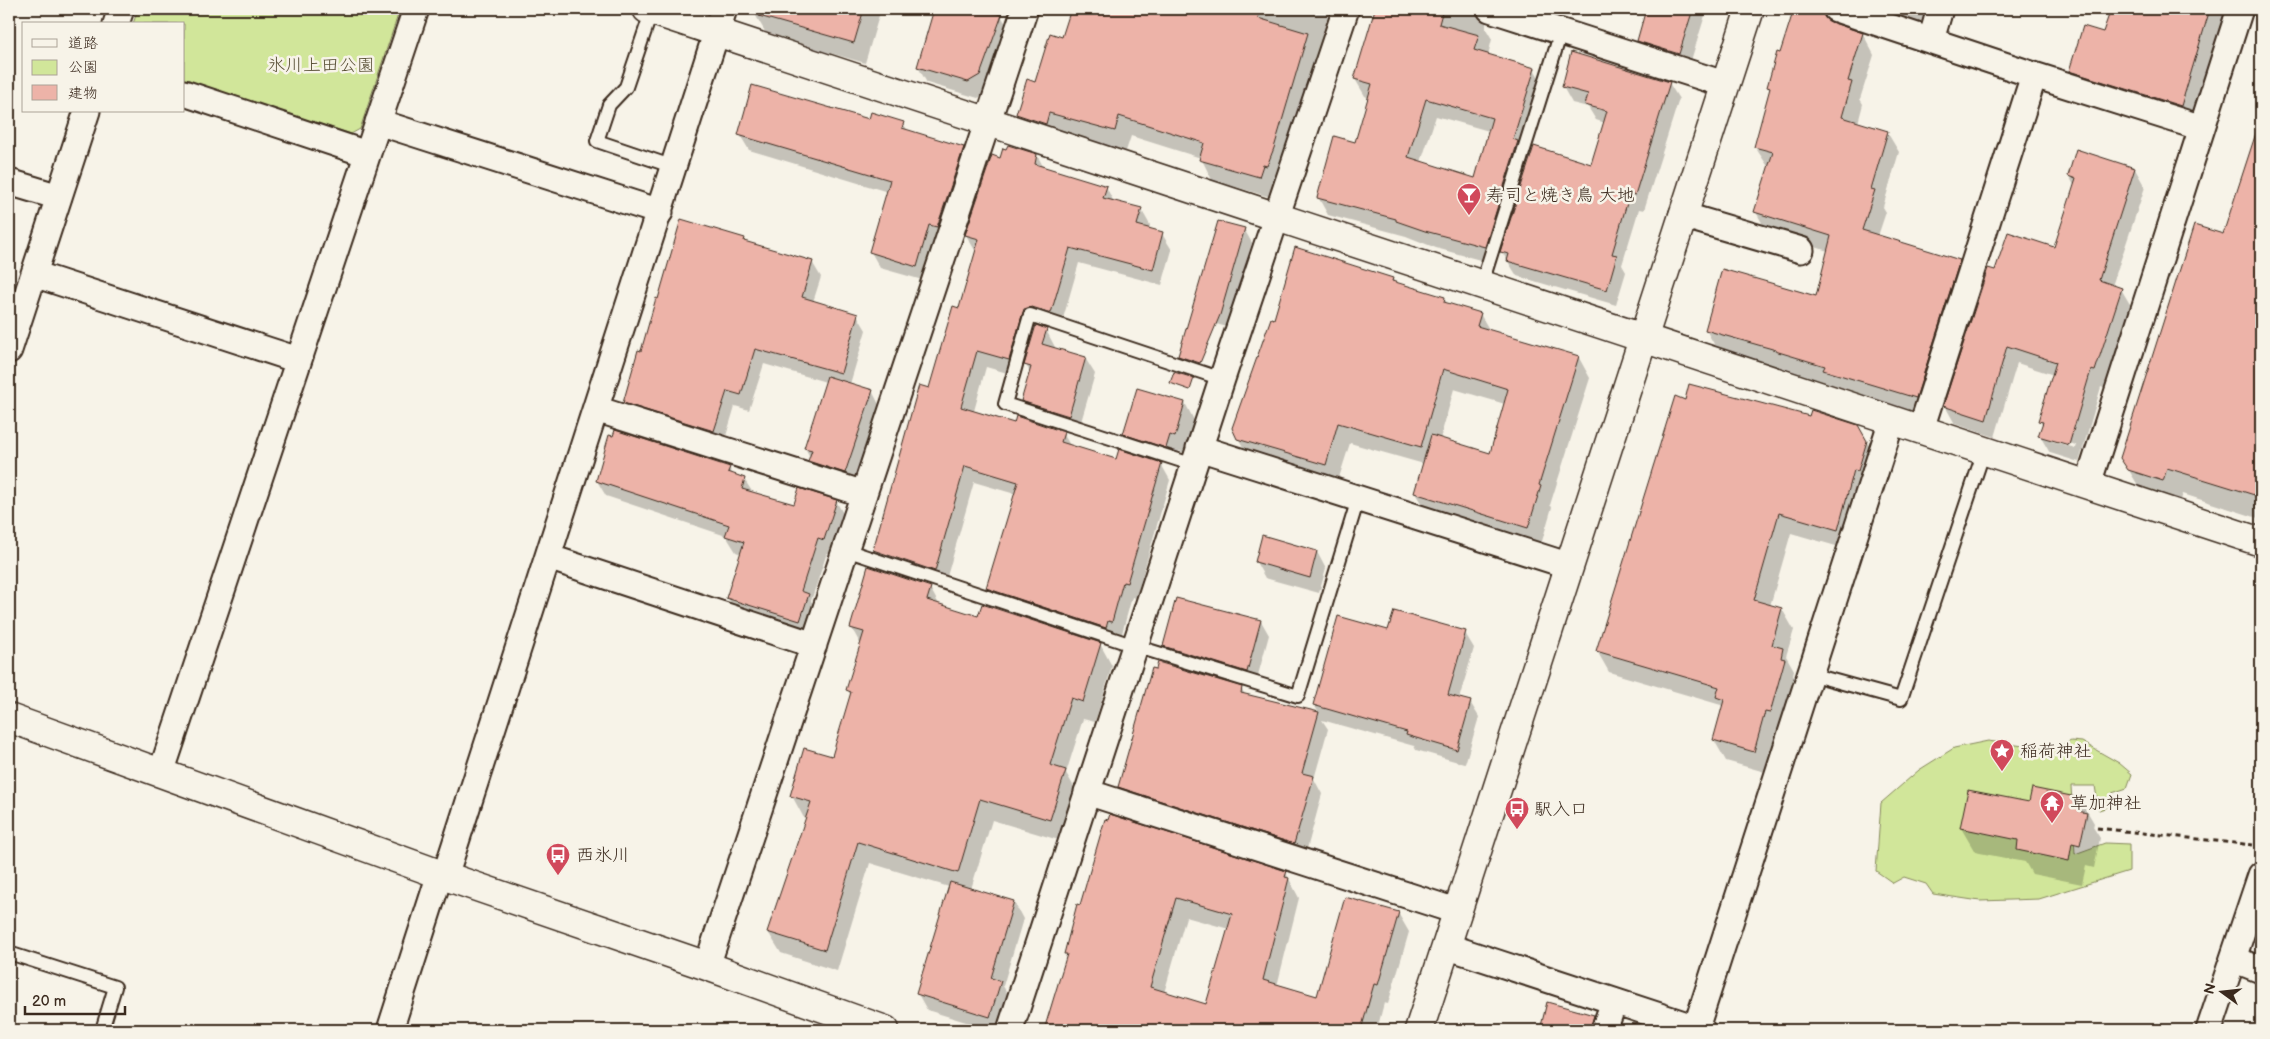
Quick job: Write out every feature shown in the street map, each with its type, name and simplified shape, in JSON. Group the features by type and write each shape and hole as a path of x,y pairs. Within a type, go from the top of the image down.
{"street":[{"path":"117,22 121,9"},
{"path":"161,773 416,9"},
{"path":"649,9 721,20 987,120 2261,542"},
{"path":"707,966 1025,9"},
{"path":"1010,1030 1196,456 1346,9"},
{"path":"1490,9 1724,84"},
{"path":"1419,1030 1724,84 1750,9"},
{"path":"1836,9 2034,75 2202,128"},
{"path":"1931,40 1940,9"},
{"path":"2088,484 2240,9"},
{"path":"390,1030 548,557 721,20"},
{"path":"1921,430 2034,75"},
{"path":"185,93 367,154"},
{"path":"9,350 87,112"},
{"path":"378,122 660,212"},
{"path":"9,182 59,197"},
{"path":"1682,215 1800,250"},
{"path":"34,274 298,360"},
{"path":"596,409 864,494"},
{"path":"1446,946 1699,1029 1892,420"},
{"path":"1196,456 1358,499 1570,566"},
{"path":"548,557 814,645"},
{"path":"9,718 443,875 885,1030"},
{"path":"1087,792 1456,912"},
{"path":"2209,1030 2261,876"},
{"path":"2233,958 2261,970"},
{"path":"1604,1030 1614,1002"}],"lane":[{"path":"649,9 626,88 609,105 597,141 674,167"},
{"path":"1482,283 1561,32"},
{"path":"1196,456 1005,404 1030,316 1222,379"},
{"path":"1810,674 1901,699 1984,450"},
{"path":"846,550 1135,646 1298,696 1358,499"},
{"path":"9,952 115,987 102,1030"}],"path":[{"path":"2097,828 2258,846"}],"green space":[{"name":"氷川上田公園","path":"138,9 400,9 360,129 351,134 185,80 185,22 134,22"},
{"path":"1988,741 2052,750 2071,741 2082,742 2119,763 2132,774 2127,788 2112,793 2108,807 2099,810 2095,786 2071,786 2075,854 2105,843 2129,844 2129,871 2039,899 1980,901 1933,894 1926,884 1904,877 1893,883 1876,871 1881,803 1919,770 1954,748"}],"building":[{"path":"760,9 864,9 854,43 759,16"},
{"path":"934,9 981,9 1002,15 980,75 968,82 917,67"},
{"path":"1071,9 1260,9 1258,18 1308,33 1274,148 1267,166 1263,165 1259,177 1199,160 1204,143 1119,116 1115,131 1049,113 1046,124 1016,114 1027,79 1035,82 1050,33 1062,37"},
{"path":"1375,9 1425,9 1442,13 1439,24 1479,35 1474,50 1535,68 1513,139 1518,141 1485,247 1425,231 1396,221 1396,219 1317,198 1334,136 1355,142 1372,84 1354,79","holes":["1426,99 1492,118 1475,178 1408,157"]},
{"path":"1646,9 1693,9 1679,54 1637,41"},
{"path":"1794,9 1822,9 1825,18 1831,22 1863,33 1848,81 1852,82 1842,117 1888,131 1871,189 1875,190 1862,230 1960,260 1916,398 1823,370 1825,366 1776,350 1705,330 1722,269 1816,296 1831,236 1754,212 1773,152 1754,147 1770,88 1767,87 1777,52 1780,53"},
{"path":"2111,9 2210,9 2181,106 2069,71 2083,26 2103,32"},
{"path":"1571,52 1670,82 1635,195 1630,193 1612,254 1617,255 1607,290 1507,261 1509,254 1500,252 1534,146 1591,164 1607,111 1585,105 1588,94 1562,87"},
{"path":"752,85 869,119 871,112 904,122 902,128 964,147 937,227 929,225 917,267 869,252 890,180 738,135"},
{"path":"2256,133 2261,133 2261,497 2167,468 2163,481 2128,470 2120,458 2194,225 2223,234"},
{"path":"1008,145 1037,154 1035,164 1107,186 1103,198 1142,208 1137,225 1163,232 1153,270 1070,248 1051,313 1032,307 1024,309 1009,360 977,351 961,407 1014,423 1016,416 1064,432 1061,442 1116,459 1119,449 1162,463 1127,583 1123,582 1112,622 1108,621 1106,628 986,588 1018,482 965,466 935,571 873,550 919,385 929,388 953,306 959,308 979,239 965,235 992,155 1000,158 1003,148 1006,149"},
{"path":"2076,149 2135,168 2099,280 2122,288 2095,371 2091,370 2069,445 2038,436 2043,422 2038,421 2056,362 2007,346 1986,420 1943,406 1988,268 1995,270 2008,232 2054,247 2076,179 2068,176"},
{"path":"681,219 745,238 744,241 813,261 802,297 858,314 841,373 755,349 741,395 727,391 714,431 623,403 638,350 641,351 656,298 658,299"},
{"path":"1218,221 1245,228 1220,315 1200,363 1178,356"},
{"path":"1295,247 1393,278 1392,281 1445,297 1444,302 1481,313 1477,326 1579,356 1539,485 1541,486 1528,528 1414,493 1431,435 1490,453 1508,389 1443,369 1421,447 1338,423 1326,465 1237,439 1232,428 1271,318 1274,319"},
{"path":"1036,325 1047,329 1042,344 1086,357 1069,416 1021,401 1031,367 1024,365"},
{"path":"1174,372 1194,378 1190,390 1170,383"},
{"path":"827,376 873,390 845,473 808,461 812,450 804,448"},
{"path":"1689,384 1809,416 1811,410 1858,425 1867,441 1858,471 1854,470 1838,530 1779,513 1754,600 1782,608 1772,645 1783,648 1781,658 1785,659 1770,713 1765,712 1754,752 1713,740 1724,700 1716,697 1719,687 1596,651 1675,396 1685,400"},
{"path":"1137,388 1185,402 1175,437 1170,435 1166,448 1123,434"},
{"path":"615,430 730,467 728,472 745,478 742,489 794,504 799,488 837,500 824,540 818,538 801,591 809,594 800,621 726,598 744,542 725,536 729,525 596,481 609,435 613,436"},
{"path":"1262,535 1317,551 1310,578 1255,562"},
{"path":"868,566 931,587 927,600 978,616 982,604 1101,643 1083,702 1071,698 1050,765 1066,770 1050,820 980,799 958,873 858,842 825,950 767,932 811,802 790,796 804,748 832,756 851,692 846,690 864,632 850,628"},
{"path":"1176,598 1261,620 1247,672 1163,646"},
{"path":"1394,611 1466,631 1448,695 1471,701 1457,750 1406,735 1407,732 1313,705 1338,616 1388,630"},
{"path":"1158,662 1242,687 1241,693 1319,712 1302,773 1314,776 1294,844 1118,787 1152,668 1156,669"},
{"path":"2032,788 2081,798 2078,811 2087,813 2080,845 2072,843 2069,861 2017,850 2018,840 1960,828 1968,790 2029,802"},
{"path":"1110,814 1287,871 1285,877 1289,878 1263,980 1317,996 1345,897 1399,912 1378,985 1374,984 1361,1030 1044,1030 1067,954 1064,954 1077,904 1080,905 1105,819 1108,820","holes":["1176,898 1232,914 1206,1004 1150,987"]},
{"path":"950,882 1014,901 991,978 1001,981 990,1017 916,994"},
{"path":"1547,1002 1594,1015 1590,1030 1540,1030"}],"place":[{"name":"寿司と焼き鳥 大地","path":"1469,216"},
{"name":"稲荷神社","path":"2002,772"},
{"name":"草加神社","path":"2052,824"},
{"name":"駅入口","path":"1517,830"},
{"name":"西氷川","path":"558,876"}]}
